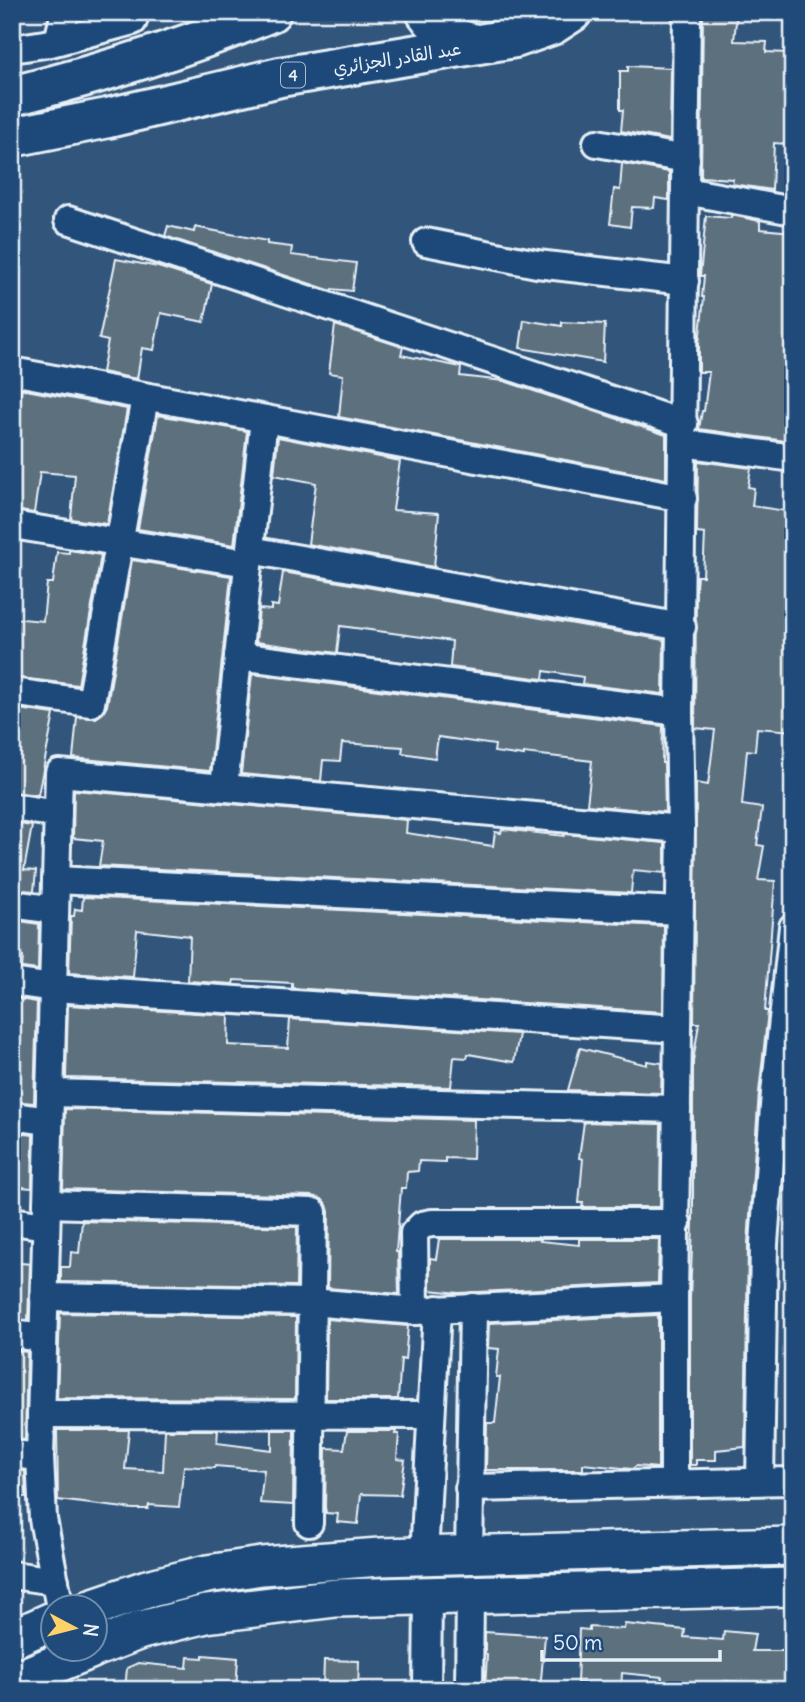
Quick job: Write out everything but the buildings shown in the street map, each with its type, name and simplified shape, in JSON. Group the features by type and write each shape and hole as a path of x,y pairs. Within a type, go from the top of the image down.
{"highway":[{"path":"12,96 80,79 271,12"},
{"path":"426,12 436,26 454,39 476,44"},
{"name":"عبد القادر الجزائري","path":"12,137 107,118 280,77 515,38 552,24 572,12"}],"street":[{"path":"58,41 65,12"},
{"path":"674,1483 687,12"},
{"path":"12,49 58,41 141,15"},
{"path":"597,143 686,159"},
{"path":"685,191 793,211"},
{"path":"68,220 684,433 793,458"},
{"path":"426,242 537,264 685,281"},
{"path":"12,373 683,498"},
{"path":"12,692 91,703 145,397"},
{"path":"224,787 264,419"},
{"path":"12,524 120,542 249,557 682,628"},
{"path":"238,656 679,712"},
{"path":"57,1594 43,1519 40,1457 59,773 681,829"},
{"path":"12,807 58,814"},
{"path":"56,880 679,911"},
{"path":"12,904 55,911"},
{"path":"760,1481 764,1244 775,1093 793,927"},
{"path":"12,982 53,988 678,1029"},
{"path":"50,1093 677,1109"},
{"path":"12,1116 49,1121"},
{"path":"12,1222 46,1215 313,1212 309,1523"},
{"path":"424,1557 431,1415 426,1310 414,1233 422,1225 432,1223 677,1223"},
{"path":"44,1297 311,1302 426,1310 674,1298"},
{"path":"469,1690 469,1488 474,1307"},
{"path":"12,1334 43,1338"},
{"path":"41,1414 431,1415"},
{"path":"12,1454 40,1457"},
{"path":"469,1488 793,1480"},
{"path":"108,1602 207,1574 262,1566 380,1557 793,1546"},
{"path":"12,1575 55,1581"},
{"path":"108,1643 141,1630 206,1614 337,1598 793,1587"},
{"path":"427,1690 429,1596"},
{"path":"12,1639 38,1627"},
{"path":"29,1681 62,1664"}]}
